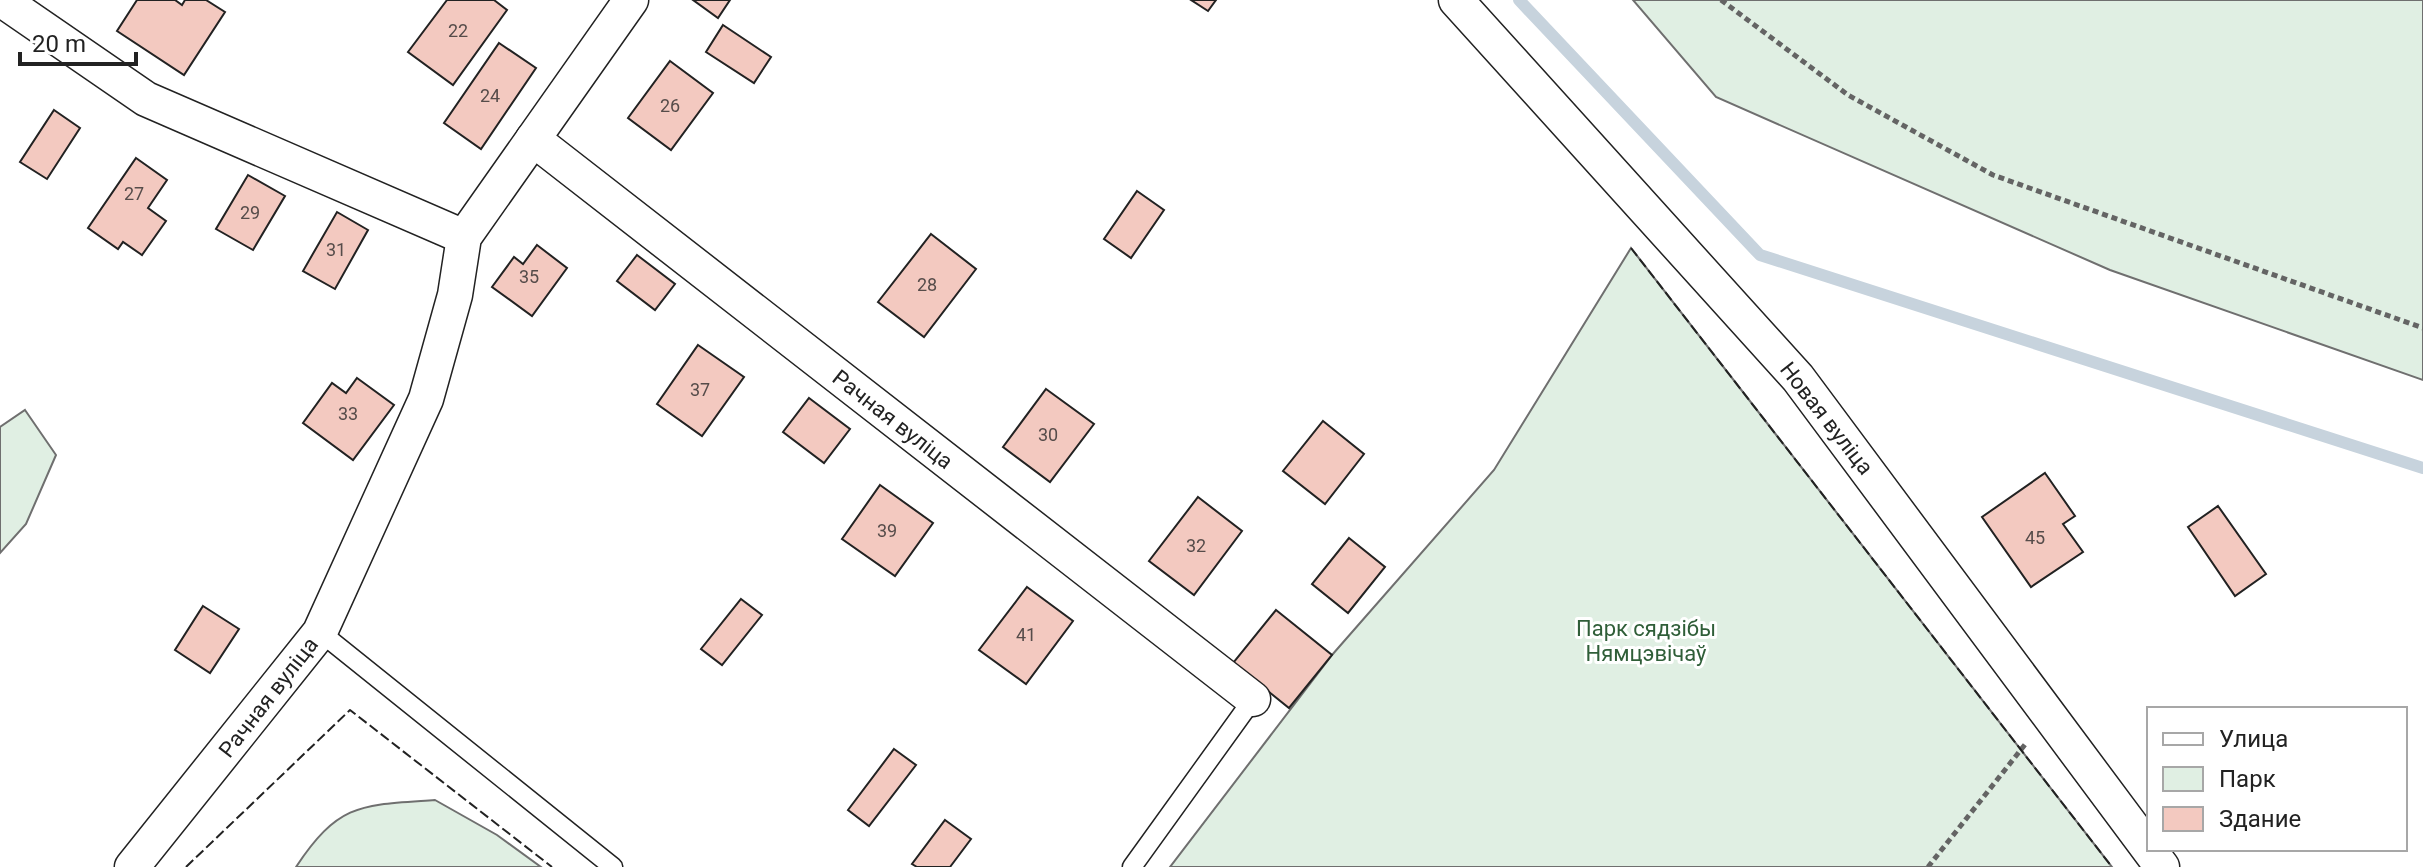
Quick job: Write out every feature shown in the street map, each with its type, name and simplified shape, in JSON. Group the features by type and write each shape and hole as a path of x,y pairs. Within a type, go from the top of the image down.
{"street":[{"path":"2,0 146,99 464,237"},
{"name":"Рачная вуліца","path":"132,867 320,632 426,399 455,295 464,237 631,0"},
{"name":"Новая вуліца","path":"1456,0 1798,378 2147,847"},
{"name":"Рачная вуліца","path":"533,139 1253,699"}],"lane":[{"path":"320,632 613,867"},
{"path":"1132,867 1253,699"}],"path":[{"path":"1721,0 1848,95 1993,175 2423,328"},
{"path":"1928,867 2049,713"}],"green space":[{"path":"1633,0 2423,0 2423,380 2110,270 1716,97"},
{"name":"Парк сядзібы Нямцэвічаў","path":"1631,248 2112,867 1170,867 1332,655 1494,470"},
{"path":"25,410 56,455 26,524 0,553 0,427"},
{"path":"435,800 497,835 541,867 296,867 326,830 354,811 389,803"}],"building":[{"path":"137,0 175,0 182,5 185,0 206,0 225,12 184,75 117,31"},
{"path":"447,0 494,0 507,10 453,85 408,52"},
{"path":"693,0 730,0 718,18"},
{"path":"1191,0 1216,0 1208,11"},
{"path":"723,25 771,57 754,83 706,52"},
{"path":"499,43 536,68 481,149 444,123"},
{"path":"670,61 713,93 671,150 628,118"},
{"path":"54,110 80,128 47,179 20,162"},
{"path":"136,158 167,180 148,208 166,221 142,255 123,242 118,249 88,228"},
{"path":"248,175 285,196 253,250 216,229"},
{"path":"1137,191 1164,210 1131,258 1104,239"},
{"path":"337,212 368,230 335,289 303,271"},
{"path":"931,234 976,269 924,337 878,302"},
{"path":"537,245 567,268 532,316 492,287 514,257 523,264"},
{"path":"637,255 675,284 655,310 617,281"},
{"path":"698,345 744,377 702,436 657,404"},
{"path":"357,378 394,405 353,460 303,423 332,383 346,393"},
{"path":"1046,389 1094,424 1050,482 1003,447"},
{"path":"809,398 850,429 824,463 783,432"},
{"path":"1323,421 1364,454 1325,504 1283,471"},
{"path":"2045,473 2075,516 2063,524 2083,552 2031,587 1982,517"},
{"path":"880,485 933,523 895,576 842,539"},
{"path":"1198,497 1242,531 1194,595 1149,561"},
{"path":"2218,506 2266,574 2235,596 2188,527"},
{"path":"1349,538 1385,567 1348,613 1312,584"},
{"path":"1027,587 1073,621 1026,684 979,650"},
{"path":"741,599 762,615 722,665 701,649"},
{"path":"203,606 239,629 210,673 175,650"},
{"path":"1276,610 1332,655 1289,708 1233,663"},
{"path":"894,749 916,765 869,826 848,810"},
{"path":"945,820 971,839 950,867 917,867 912,864"}],"waterway":[{"path":"1519,0 1760,255 2423,468"}],"fence":[{"path":"1631,248 2112,867"},
{"path":"186,867 350,710 552,867"}]}
